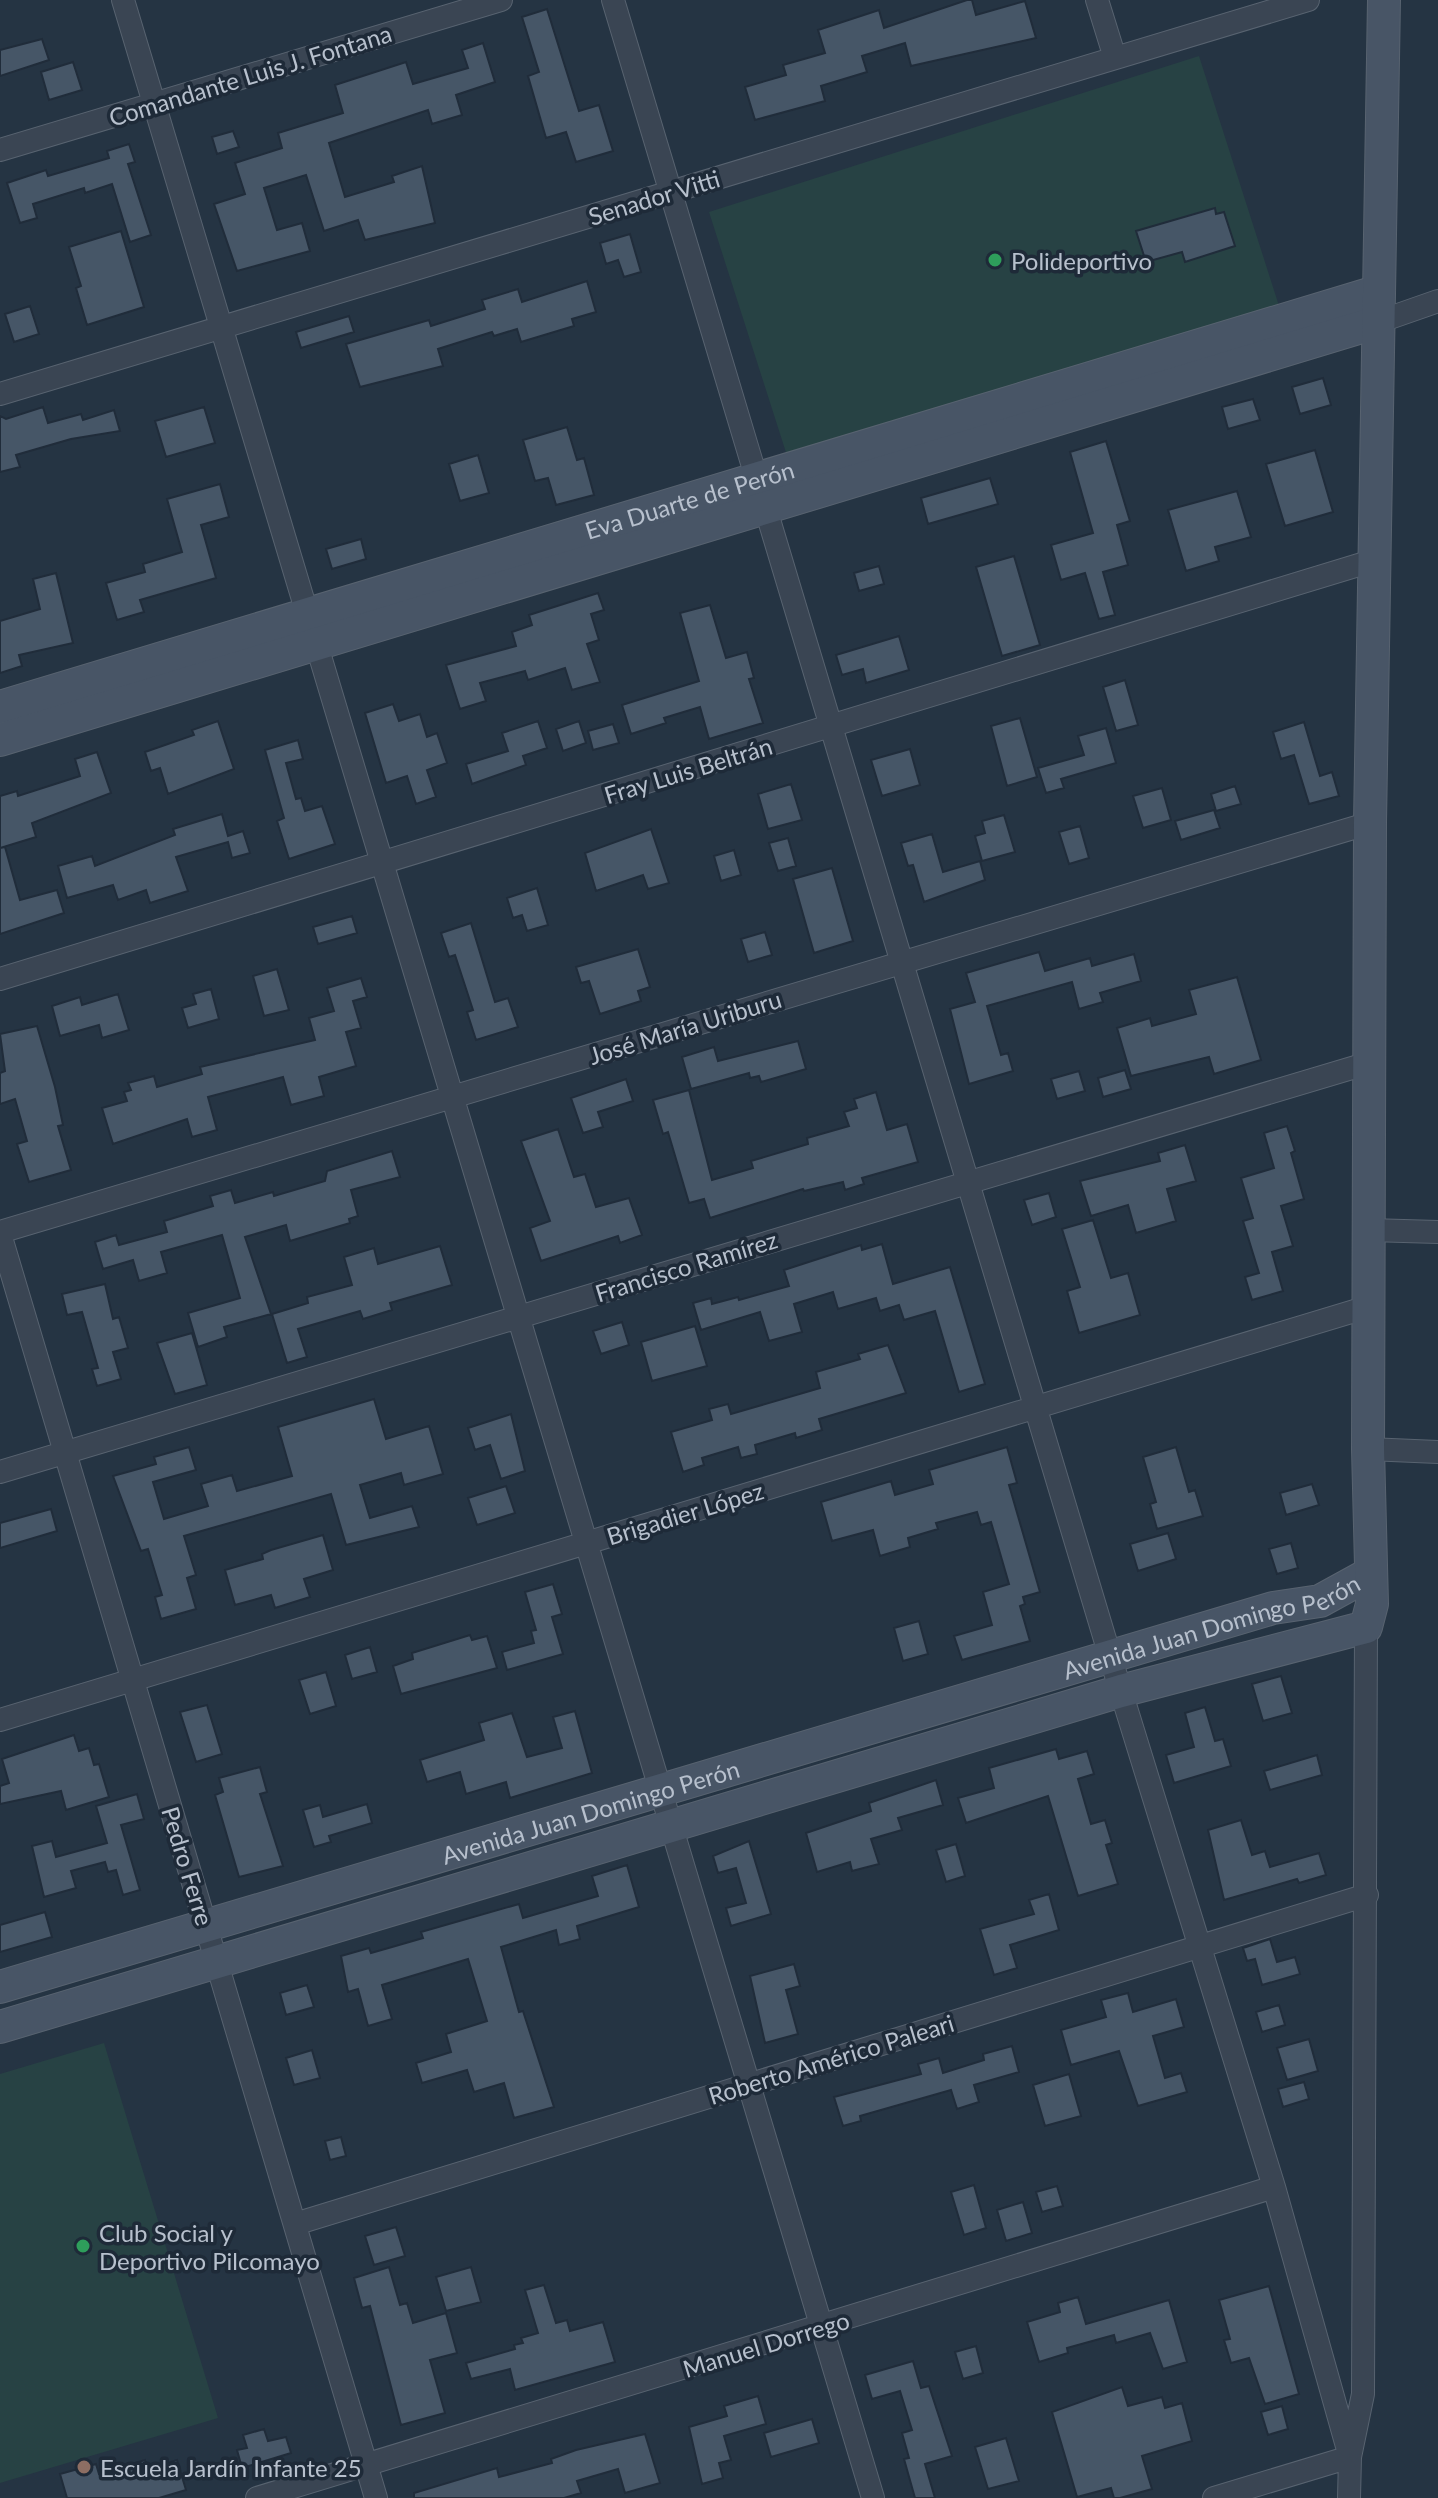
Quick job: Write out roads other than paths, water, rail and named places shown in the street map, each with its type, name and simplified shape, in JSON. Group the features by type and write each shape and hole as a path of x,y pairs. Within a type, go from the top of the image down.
{"street":[{"path":"123,0 873,2498"},
{"name":"Comandante Luis J. Fontana","path":"0,150 501,0"},
{"path":"613,0 1110,1656 1274,2187 1350,2457"},
{"path":"1097,0 1115,58"},
{"name":"Senador Vitti","path":"0,394 1308,0"},
{"path":"1371,1573 1368,1449 1372,1062 1370,823 1384,0"},
{"path":"1379,306 1438,301"},
{"name":"Eva Duarte de Perón","path":"0,707 307,614 761,492 1379,306"},
{"name":"Eva Duarte de Perón","path":"0,740 316,646 761,492"},
{"name":"Fray Luis Beltrán","path":"0,979 1375,560"},
{"name":"José María Uriburu","path":"0,1233 1370,823"},
{"name":"Francisco Ramírez","path":"0,1472 1372,1062"},
{"path":"1369,1230 1438,1232"},
{"name":"Pedro Ferre","path":"0,1233 376,2498"},
{"name":"Brigadier López","path":"0,1720 1371,1306"},
{"path":"1368,1449 1438,1452"},
{"name":"Avenida Juan Domingo Perón","path":"0,1987 1273,1608 1320,1601 1371,1573 1372,1604 1366,1627 1121,1691 0,2027"},
{"path":"1349,2498 1350,2457 1363,2394 1366,1627"},
{"name":"Roberto Américo Paleari","path":"295,2224 1367,1895"},
{"name":"Manuel Dorrego","path":"257,2498 1274,2187"},
{"path":"1214,2498 1350,2457"}],"place":[{"name":"Polideportivo","path":"995,260"},
{"name":"Club Social y Deportivo Pilcomayo","path":"83,2246"},
{"name":"Escuela Jardín Infante 25","path":"84,2467"}]}
